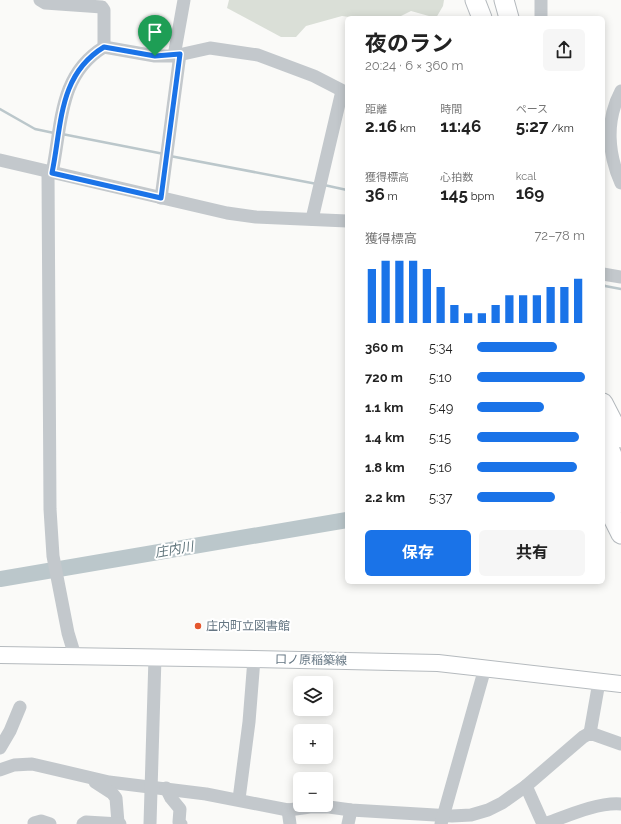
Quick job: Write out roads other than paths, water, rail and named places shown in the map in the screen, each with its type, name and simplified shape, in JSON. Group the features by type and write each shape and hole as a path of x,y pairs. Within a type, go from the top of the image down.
{"highway":[{"path":"475,0 481,16"},
{"path":"488,0 494,16"},
{"path":"504,0 508,16"},
{"path":"605,407 621,438"},
{"path":"605,442 621,503"},
{"path":"605,502 621,534"}],"main road":[{"name":"口ノ原稲築線","path":"0,655 438,663 621,684"}],"street":[{"path":"40,0 45,3 102,7 104,10 104,47"},
{"path":"161,198 184,0"},
{"path":"75,656 53,556 50,501 50,172 62,110 77,70 85,61 104,47 155,56 177,55 210,48 258,55 314,76 344,92 312,219"},
{"path":"621,92 613,111 610,129 610,148 613,165 621,183"},
{"path":"0,160 227,213 256,217 345,221"},
{"path":"605,274 621,278"},
{"path":"150,824 155,657"},
{"path":"239,799 249,722 254,659"},
{"path":"442,820 485,668"},
{"path":"590,733 599,682"},
{"path":"0,748 10,731 20,707"},
{"path":"0,770 14,765 32,764 92,779 239,799 288,810 310,807 329,807 442,820 472,815 488,810 502,803 526,786 583,737 590,733 621,744"},
{"path":"83,824 86,822 119,824 116,798 112,793 97,784 92,779"},
{"path":"526,786 544,824 582,811 613,804 621,804"},
{"path":"166,788 171,798 180,808 179,822 181,824"},
{"path":"288,810 290,824"},
{"path":"348,824 351,810"},
{"path":"34,823 41,821 50,824"}],"waterway":[{"path":"0,109 35,129 54,133"},
{"path":"62,134 164,154"},
{"path":"170,156 317,184"},
{"path":"324,185 345,190"},
{"path":"605,286 621,289"},
{"name":"庄内川","path":"0,579 345,520"}],"place":[{"name":"庄内町立図書館","path":"198,626"}]}
